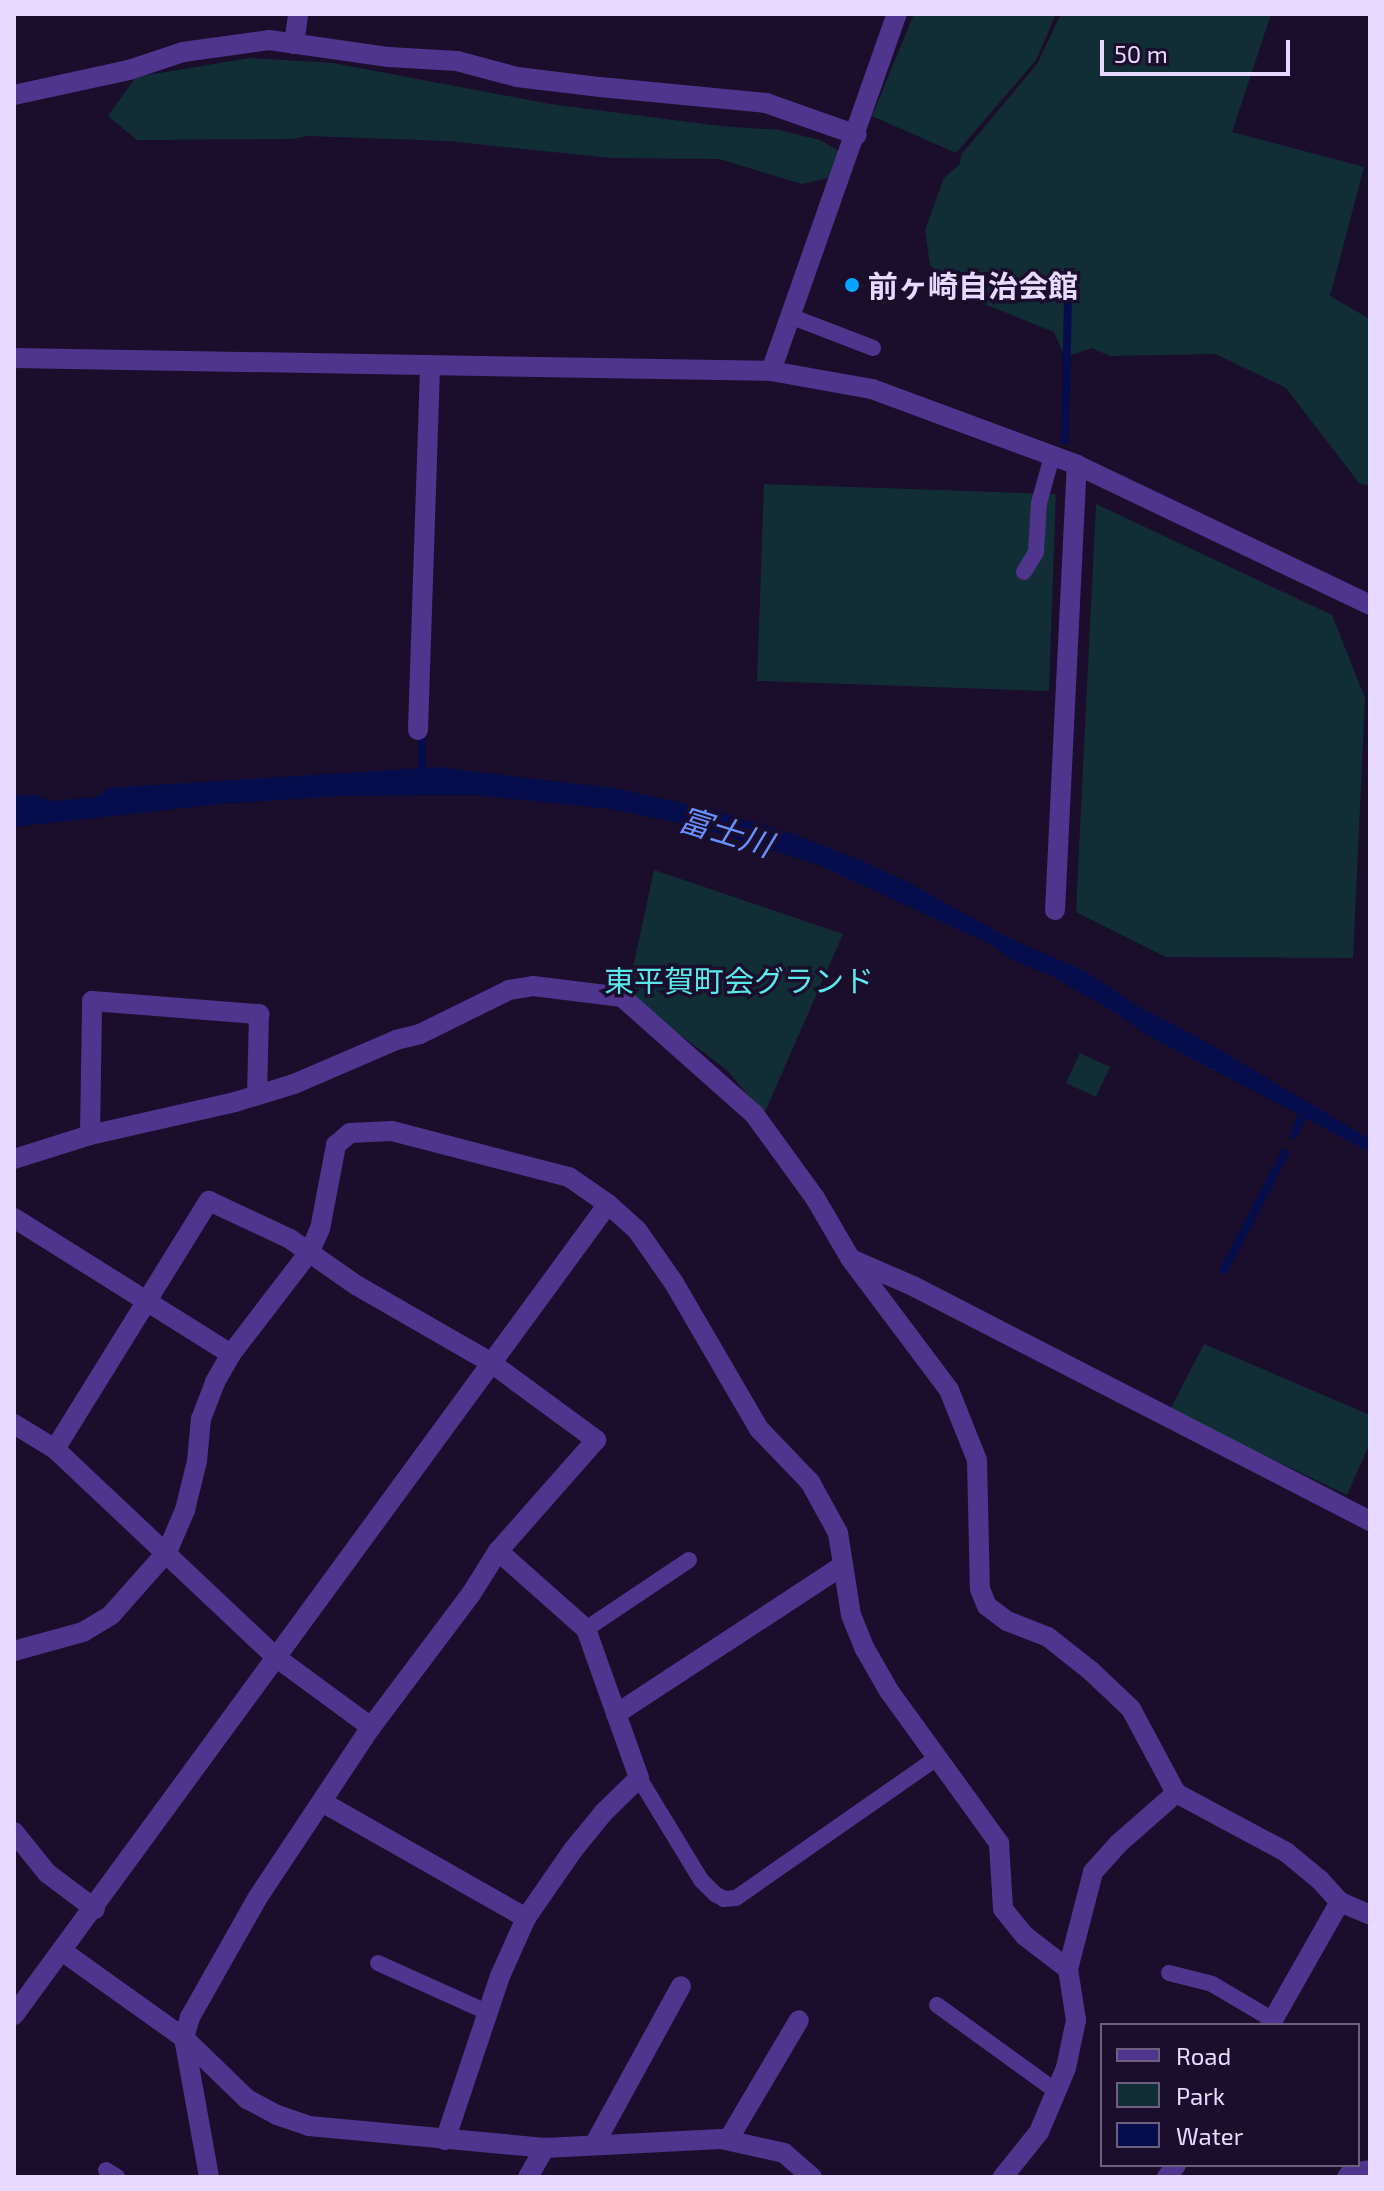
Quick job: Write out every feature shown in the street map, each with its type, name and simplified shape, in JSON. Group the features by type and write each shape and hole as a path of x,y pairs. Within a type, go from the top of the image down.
{"street":[{"path":"294,44 298,14"},
{"path":"771,371 857,135 897,14"},
{"path":"14,95 129,70 183,52 246,42 294,44 389,57 457,61 517,77 587,86 766,103 857,135"},
{"path":"14,358 771,371 872,389 1077,465 1370,605"},
{"path":"418,730 430,365"},
{"path":"1055,910 1077,465"},
{"path":"14,1159 90,1135 294,1084 396,1040 420,1034 509,990 533,986 622,997 754,1114 815,1198 850,1258 949,1390 965,1423 977,1460 980,1589 987,1606 1007,1621 1048,1637 1091,1671 1131,1709 1176,1793 1286,1852 1320,1880 1340,1902 1370,1915"},
{"path":"90,1135 92,1001 259,1014 257,1095"},
{"path":"14,1651 83,1632 111,1615 167,1552 185,1510 197,1461 201,1419 231,1354 310,1251 320,1229 336,1145 350,1133 392,1131 569,1177 608,1204 637,1230 674,1283 759,1429 810,1482 838,1533 851,1615 865,1649 889,1691 999,1843 1003,1909 1025,1936 1068,1969"},
{"path":"55,1449 209,1201 310,1251 356,1285 490,1362 596,1440 498,1551 471,1594 371,1727 258,1897 190,2017 184,2038 209,2177"},
{"path":"14,2015 95,1909 490,1362 608,1204"},
{"path":"14,1218 231,1354"},
{"path":"850,1258 913,1286 1370,1521"},
{"path":"14,1424 55,1449 277,1658 371,1727"},
{"path":"445,2140 487,2012 526,1918 581,1840 639,1778 586,1629 498,1551"},
{"path":"616,1714 841,1567"},
{"path":"1003,2177 1039,2132 1057,2092 1076,2020 1068,1969 1093,1872 1118,1844 1176,1793"},
{"path":"322,1802 526,1918"},
{"path":"14,1832 47,1873 95,1909"},
{"path":"1271,2023 1340,1902"},
{"path":"62,1951 184,2038 247,2099 277,2115 309,2126 545,2148 728,2140 784,2153 812,2177"},
{"path":"594,2145 681,1986"},
{"path":"728,2140 799,2020"},
{"path":"528,2177 545,2148"}],"lane":[{"path":"790,316 873,348"},
{"path":"1024,572 1036,552 1039,503 1052,456"},
{"path":"586,1629 689,1560"},
{"path":"639,1778 701,1880 715,1894 736,1898 937,1758"},
{"path":"378,1963 487,2012"},
{"path":"1169,1973 1212,1984 1271,2023"},
{"path":"937,2005 1057,2092"},
{"path":"1345,2177 1349,2171 1370,2168"}],"green space":[{"path":"914,14 1056,14 1036,60 956,153 872,116"},
{"path":"1061,14 1271,14 1232,132 1364,167 1330,296 1370,319 1370,486 1359,483 1286,388 1216,354 1110,356 1092,348 1065,357 1054,332 962,295 930,265 925,230 944,178 960,164 961,155 1037,64"},
{"path":"250,58 333,63 550,104 720,126 779,130 820,140 843,153 836,176 802,184 719,159 611,158 447,141 308,136 292,139 137,140 108,116 136,77"},
{"path":"764,484 1056,494 1049,691 757,681"},
{"path":"1096,504 1332,615 1365,698 1353,958 1166,957 1076,912"},
{"name":"東平賀町会グランド","path":"654,870 843,934 764,1114 727,1070 627,995"},
{"path":"1080,1053 1110,1067 1096,1097 1066,1083"},
{"path":"1204,1344 1370,1415 1370,1443 1347,1495 1170,1410"}],"water":[{"name":"富士川","path":"437,767 614,788 710,809 794,834 860,860 908,882 1007,937 1085,971 1136,1005 1198,1037 1370,1139 1370,1152 1145,1034 1118,1014 1052,976 1011,959 990,944 819,865 698,827 611,809 473,795 340,796 221,804 14,827 14,796 36,795 50,801 97,797 110,788"}],"waterway":[{"path":"1024,283 1068,297 1065,441"},
{"path":"422,737 422,776"},
{"path":"1294,1135 1304,1111"},
{"path":"1224,1270 1285,1153"}],"place":[{"name":"前ヶ崎自治会館","path":"852,285"}]}
